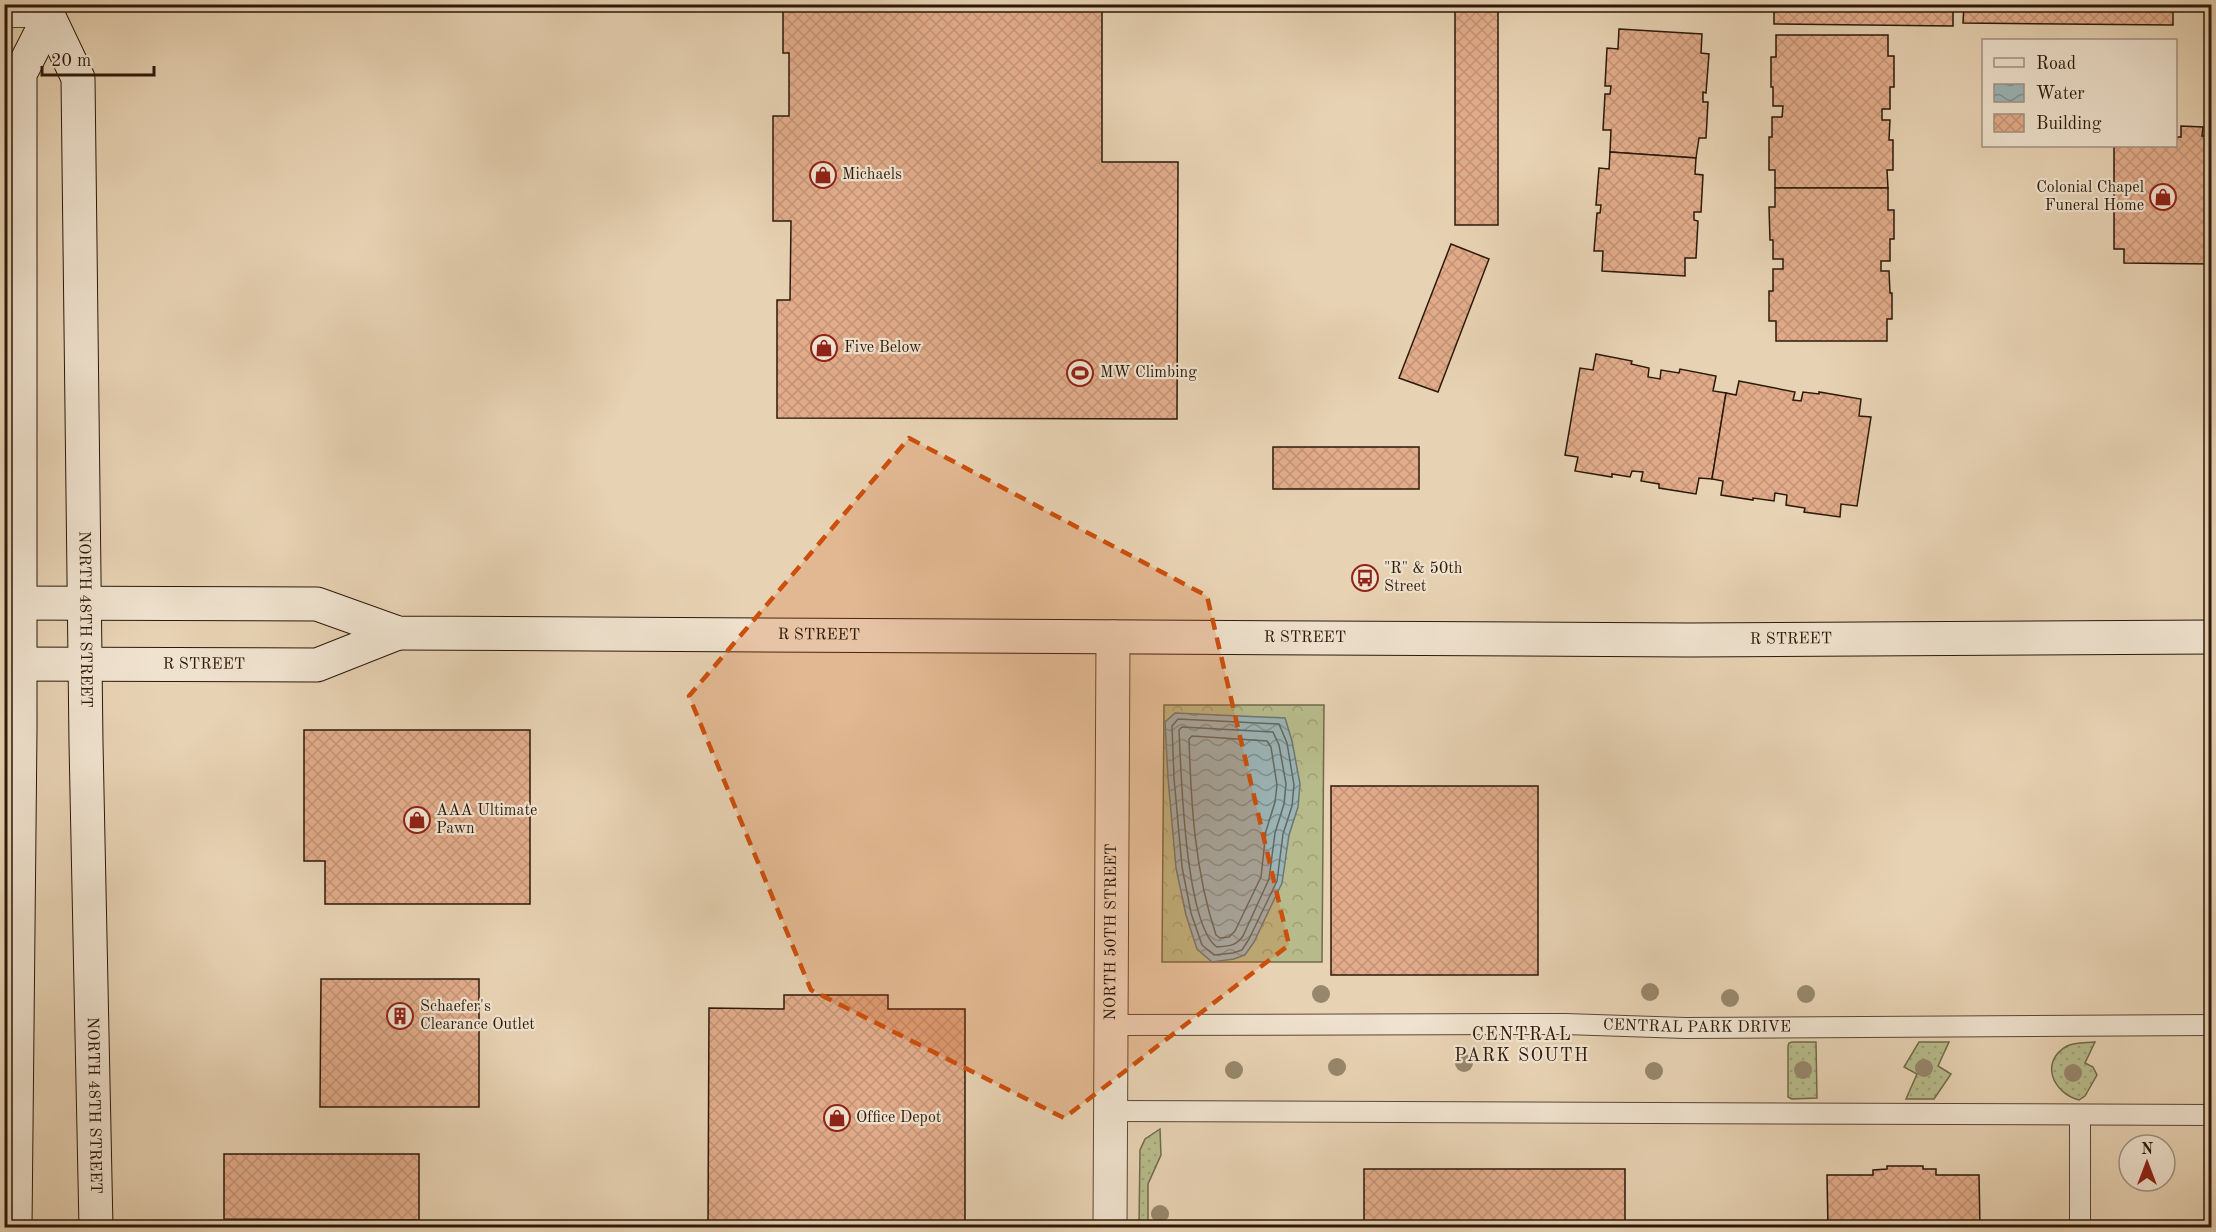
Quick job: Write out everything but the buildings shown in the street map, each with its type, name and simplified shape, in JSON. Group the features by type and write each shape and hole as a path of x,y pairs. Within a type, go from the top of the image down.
{"main road":[{"path":"15,1227 12,146 20,74 49,11"},
{"name":"NORTH 48TH STREET","path":"49,11 78,78 85,663 96,1227"},
{"name":"R STREET","path":"12,603 317,604 398,633 1991,640 2211,637"},
{"name":"R STREET","path":"12,664 317,665 398,633"},
{"name":"NORTH 50TH STREET","path":"1110,1227 1113,637"}],"lane":[{"path":"4,17 49,11"},
{"name":"CENTRAL PARK DRIVE","path":"1111,1025 1565,1024 1686,1028 2211,1025"},
{"path":"1111,1112 2211,1115"},
{"path":"2080,1115 2080,1227"}],"highlighted area":[{"path":"909,438 1207,596 1289,945 1064,1118 811,990 689,696"}],"green space":[{"path":"1164,705 1324,705 1322,962 1162,962"},
{"path":"1792,1042 1816,1042 1817,1098 1792,1099 1788,1097 1788,1046"},
{"path":"1919,1042 1949,1042 1938,1066 1951,1074 1934,1099 1906,1099 1917,1074 1904,1067"},
{"path":"2095,1042 2085,1063 2093,1067 2097,1075 2085,1096 2079,1100 2062,1091 2056,1084 2052,1068 2053,1060 2067,1046"},
{"path":"1160,1129 1161,1155 1148,1184 1148,1227 1139,1227 1140,1150 1145,1139"}],"water":[{"path":"1175,713 1285,718 1292,741 1300,784 1298,807 1289,835 1282,883 1254,942 1245,955 1234,959 1212,962 1197,949 1186,915 1176,868 1168,778 1165,722"}],"place":[{"name":"Michaels","path":"823,175"},
{"name":"Colonial Chapel Funeral Home","path":"2163,197"},
{"name":"Five Below","path":"824,348"},
{"name":"MW Climbing","path":"1080,373"},
{"name":"\"R\" & 50th Street","path":"1365,578"},
{"name":"AAA Ultimate Pawn","path":"417,820"},
{"name":"Schaefer's Clearance Outlet","path":"400,1016"},
{"name":"Office Depot","path":"837,1118"}],"district":[{"name":"CENTRAL PARK SOUTH","path":"1522,1045"}]}
